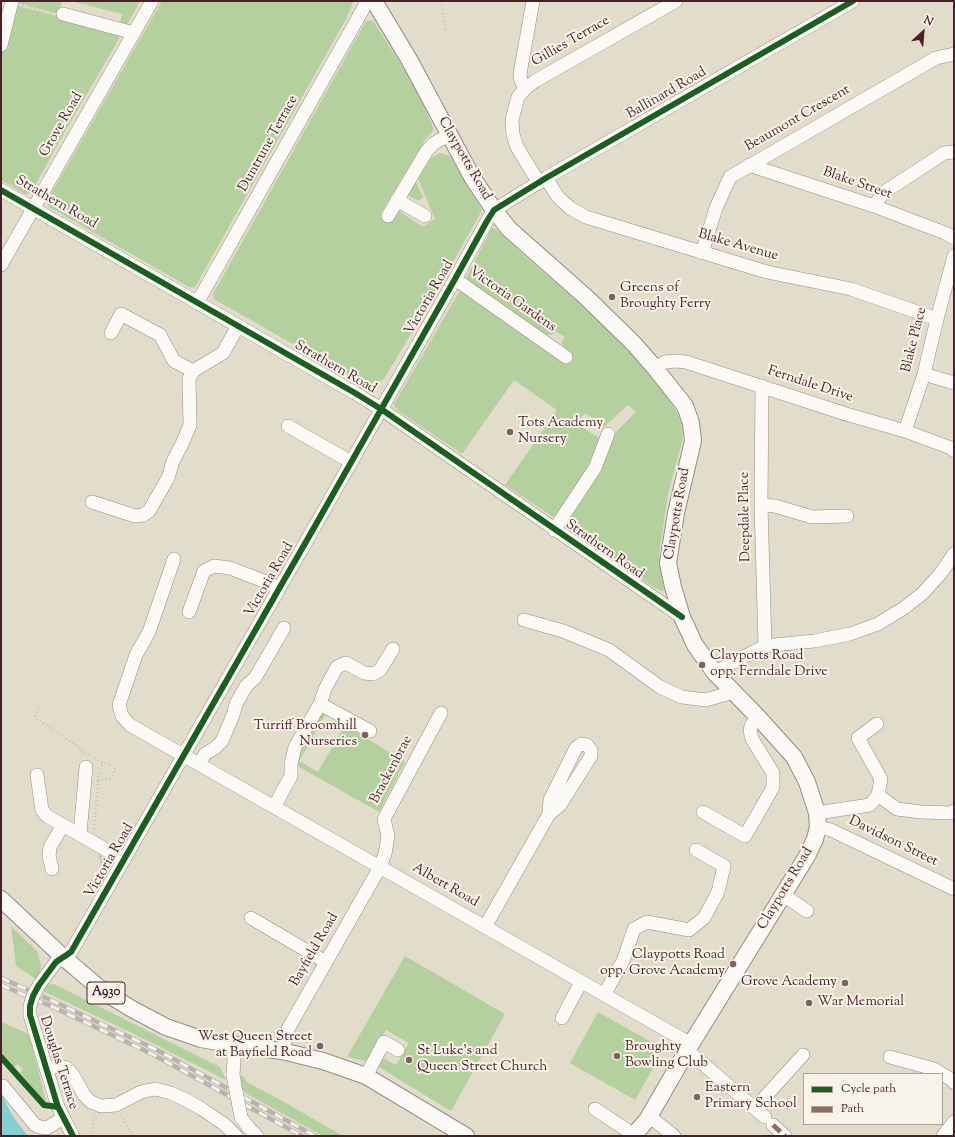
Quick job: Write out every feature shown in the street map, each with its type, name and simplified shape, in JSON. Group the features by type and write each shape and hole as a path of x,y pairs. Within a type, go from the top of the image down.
{"main road":[{"name":"Claypotts Road","path":"374,1 410,61 448,135 472,177 494,210 509,229 587,298 634,344 685,406 691,423 693,441 676,513 668,563 682,617 695,645 715,673 794,757 807,782 817,820 815,839 807,856 689,1047 649,1116 634,1135"},
{"name":"A930","path":"1,899 63,957 104,992 132,1009 166,1026 201,1039 282,1051 323,1061 366,1076 466,1136"}],"street":[{"name":"Grove Road","path":"1,265 152,1"},
{"name":"Duntrune Terrace","path":"197,303 363,9 369,1"},
{"path":"525,89 521,81 520,74 533,1"},
{"name":"Gillies Terrace","path":"525,89 535,81 676,1"},
{"name":"Ballinard Road","path":"494,210 542,180 853,1"},
{"path":"1,45 5,15 12,2"},
{"path":"62,14 134,33"},
{"name":"Beaumont Crescent","path":"702,253 716,208 730,177 936,58 954,54"},
{"name":"Blake Avenue","path":"525,89 518,97 514,107 512,120 513,134 517,147 542,180 570,208 586,217 767,272 851,289 937,319"},
{"path":"388,216 426,152 433,144 448,135"},
{"path":"874,206 883,193 944,153 954,152"},
{"name":"Blake Street","path":"749,165 874,206 945,233 954,238"},
{"name":"Strathern Road","path":"1,190 355,393 682,617"},
{"path":"397,200 425,216"},
{"name":"Victoria Road","path":"63,957 71,952 494,210"},
{"name":"Blake Place","path":"905,431 924,374 954,256"},
{"name":"Victoria Gardens","path":"455,279 555,341 566,357"},
{"path":"111,333 121,314 160,335 174,361 193,371"},
{"path":"92,502 135,516 143,516 149,511 168,478 173,461 190,425 189,379 193,371 223,353 238,326"},
{"name":"Ferndale Drive","path":"655,368 665,362 686,362 846,414 905,431 951,448 954,451"},
{"path":"924,374 954,383"},
{"name":"Deepdale Place","path":"762,386 761,505 765,646"},
{"path":"288,426 351,462"},
{"path":"554,530 595,468 608,434"},
{"path":"761,505 775,506 812,517 847,516"},
{"path":"715,673 765,646 814,641 850,634 878,624 904,608 923,593 941,573 954,554"},
{"name":"Albert Road","path":"174,559 149,632 136,656 119,705 122,716 130,725 582,982 689,1047 785,1136"},
{"path":"189,612 204,571 214,566 230,568 266,582 278,589"},
{"path":"524,620 563,631 609,650 660,687 682,697 706,700 733,692"},
{"path":"199,764 205,754 215,748 222,741 236,704 246,686 255,678 284,628"},
{"path":"274,806 291,776 291,764 295,748 320,704 325,689 338,667 346,663 364,673 373,674 380,670 393,649"},
{"path":"320,704 370,732"},
{"name":"Brackenbrae","path":"380,867 385,854 388,836 384,819 441,713"},
{"path":"703,812 745,836 773,787 773,773 752,738 750,730 752,724 758,717"},
{"path":"817,820 870,805 878,795 882,779 858,738 877,724"},
{"path":"485,927 549,814 560,805 590,756 591,750 587,745 581,744 576,748 550,800 549,814"},
{"path":"80,834 86,767"},
{"path":"37,775 42,810 46,816 124,860"},
{"path":"878,795 897,809 921,812 954,812"},
{"name":"Davidson Street","path":"817,820 831,830 954,889"},
{"path":"52,869 49,856 50,847 63,825"},
{"path":"604,995 623,962 634,930 647,922 689,930 704,918 718,892 724,866 696,850"},
{"name":"Bayfield Road","path":"282,1051 288,1029 380,867"},
{"path":"783,895 807,911"},
{"path":"251,918 326,962"},
{"name":"Douglas Terrace","path":"63,957 56,962 39,985 33,996 30,1006 30,1015 46,1069 63,1118 73,1136"},
{"path":"562,1018 582,982"},
{"path":"366,1076 384,1042 398,1050"},
{"path":"235,1045 233,1075 240,1117 257,1136"},
{"path":"764,1117 803,1055"},
{"path":"890,1057 934,1069 941,1073"},
{"path":"46,1069 59,1066 67,1068 73,1075 84,1095 91,1102 101,1106 116,1105 141,1092 155,1089 171,1093 198,1107 224,1124 236,1136"},
{"path":"943,1074 954,1083"},
{"path":"3,1086 35,1124 40,1127 47,1128 63,1118"},
{"path":"595,1109 634,1135"},
{"path":"649,1116 674,1136"},
{"path":"943,1136 954,1122"}],"path":[{"path":"441,1 446,32"},
{"path":"12,2 58,15 62,14"},
{"path":"98,780 110,779 114,774 115,769 111,764 103,763"},
{"path":"33,968 33,961 28,950 39,935"},
{"path":"116,1105 133,1136"},
{"path":"94,1136 92,1131 94,1118 101,1106"}],"green space":[{"path":"19,1 62,1 58,14 19,3"},
{"path":"71,1 140,1 127,25 120,23 122,14"},
{"path":"162,1 353,1 345,21 195,287 189,287 49,207 47,201"},
{"path":"18,6 57,16 57,19 117,34 119,39 31,193 27,194 24,194 1,180 1,49 7,50"},
{"path":"366,21 373,21 415,86 434,129 425,140 381,213 393,221 399,211 423,227 435,219 419,181 420,176 431,158 440,153 450,156 482,210 447,273 384,379 370,388 214,299 213,294"},
{"path":"416,177 416,182 423,198 418,201 406,194"},
{"path":"492,228 496,229 529,260 585,308 626,347 661,389 677,412 683,427 682,442 668,494 659,554 664,590 661,591 650,585 563,524 612,436 636,412 628,405 604,427 585,413 577,424 602,440 591,465 555,518 505,485 557,410 514,380 462,454 397,410 394,404 459,292 462,290 571,354 561,343 565,337 555,331 552,335 545,335 467,280 467,276"},
{"path":"322,712 326,714 299,761 318,772 345,725 405,762 379,812 294,764 298,753"},
{"path":"99,854 108,862 108,867 103,877"},
{"path":"11,926 37,951 41,965 36,979 16,966"},
{"path":"405,956 505,1014 451,1111 377,1066 380,1056 396,1065 409,1043 386,1030 369,1060 365,1061 347,1057"},
{"path":"54,984 220,1067 226,1080 41,990 46,985"},
{"name":"Broughty Bowling Club","path":"598,1012 664,1049 635,1100 570,1063"},
{"path":"1,1022 29,1034 46,1101 44,1103 20,1072 23,1069 18,1064 14,1067 1,1052"},
{"path":"242,1075 247,1082 343,1136 323,1136 247,1094 240,1087"}],"water":[{"path":"1,1094 14,1118 28,1136 1,1136"}],"railway":[{"path":"1,978 157,1050 315,1136"},
{"path":"1,985 53,1007 154,1055 302,1136"}],"marked path":[{"path":"773,1125 785,1136"}],"cycle path":[{"path":"73,1136 58,1107 30,1015 30,1006 33,996 56,962 71,952 494,210 546,178 853,1"},
{"path":"1,190 381,409 682,617"},
{"path":"1,1057 44,1105 58,1107"}],"place":[{"name":"Greens of Broughty Ferry","path":"612,297"},
{"name":"Tots Academy Nursery","path":"510,432"},
{"name":"Claypotts Road opp. Ferndale Drive","path":"702,665"},
{"name":"Turriff Broomhill Nurseries","path":"365,735"},
{"name":"Claypotts Road opp. Grove Academy","path":"733,964"},
{"name":"Grove Academy","path":"845,983"},
{"name":"War Memorial","path":"809,1003"},
{"name":"West Queen Street at Bayfield Road","path":"320,1046"},
{"name":"Broughty Bowling Club","path":"617,1056"},
{"name":"St Luke's and Queen Street Church","path":"409,1060"},
{"name":"Eastern Primary School","path":"697,1097"}]}
